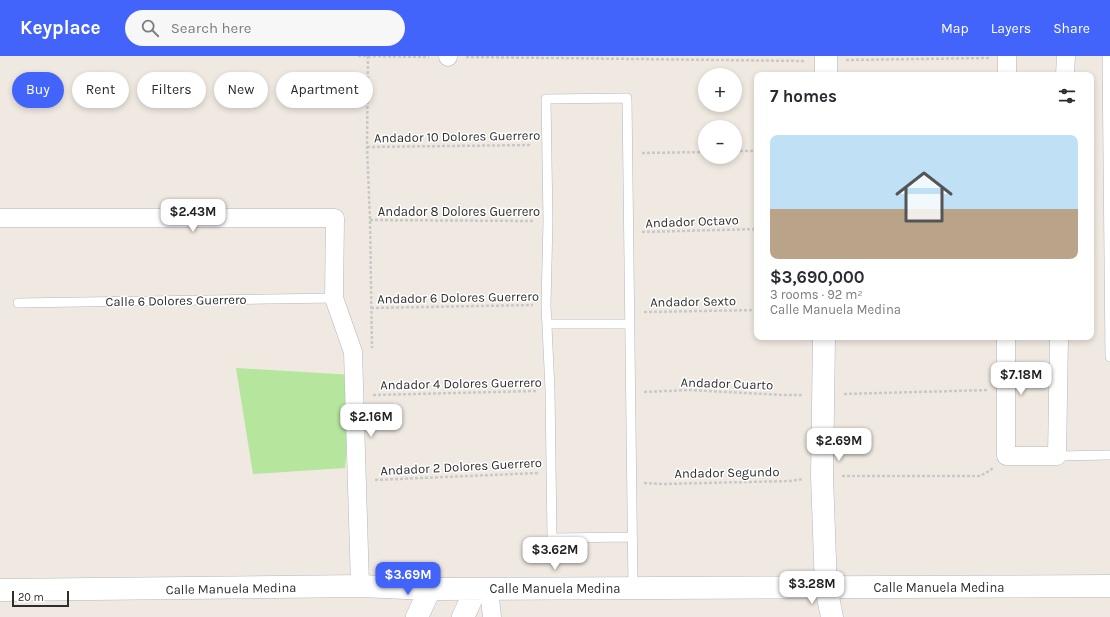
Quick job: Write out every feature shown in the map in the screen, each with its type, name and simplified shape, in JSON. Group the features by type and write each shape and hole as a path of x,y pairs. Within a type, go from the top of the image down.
{"street":[{"path":"1065,72 1066,56"},
{"path":"0,218 335,218 334,298 353,352 360,586"},
{"path":"824,340 822,476 826,588 832,617"},
{"path":"1006,340 1006,456 1057,456 1059,340"},
{"name":"Calle Manuela Medina","path":"0,590 360,586 430,589 1110,586"},
{"path":"417,617 430,589"},
{"path":"463,617 483,589"},
{"path":"483,589 492,617"}],"lane":[{"path":"1107,56 1110,357"},
{"path":"632,537 552,538 550,390 546,305 548,221 546,99 627,98 633,588"},
{"name":"Calle 6 Dolores Guerrero","path":"18,302 334,298"},
{"path":"547,324 630,324"},
{"path":"1057,456 1110,455"}],"path":[{"path":"358,56 639,59 826,64 1007,63"},
{"path":"368,56 367,147 370,220 372,356"},
{"name":"Andador 10 Dolores Guerrero","path":"367,147 547,145"},
{"path":"742,151 754,151"},
{"path":"628,153 698,152"},
{"name":"Andador 8 Dolores Guerrero","path":"370,220 548,221"},
{"name":"Andador Octavo","path":"628,233 754,229"},
{"name":"Andador 6 Dolores Guerrero","path":"371,308 546,305"},
{"name":"Andador Sexto","path":"629,313 754,310"},
{"name":"Andador Cuarto","path":"630,392 689,390 784,395 823,395 1006,389"},
{"name":"Andador 4 Dolores Guerrero","path":"373,403 373,395 550,390"},
{"name":"Andador Segundo","path":"631,483 662,484 790,481 822,476 980,476 990,471 1006,456"},
{"name":"Andador 2 Dolores Guerrero","path":"373,480 551,472"}],"green space":[{"path":"236,368 353,375 345,468 253,474"}]}
